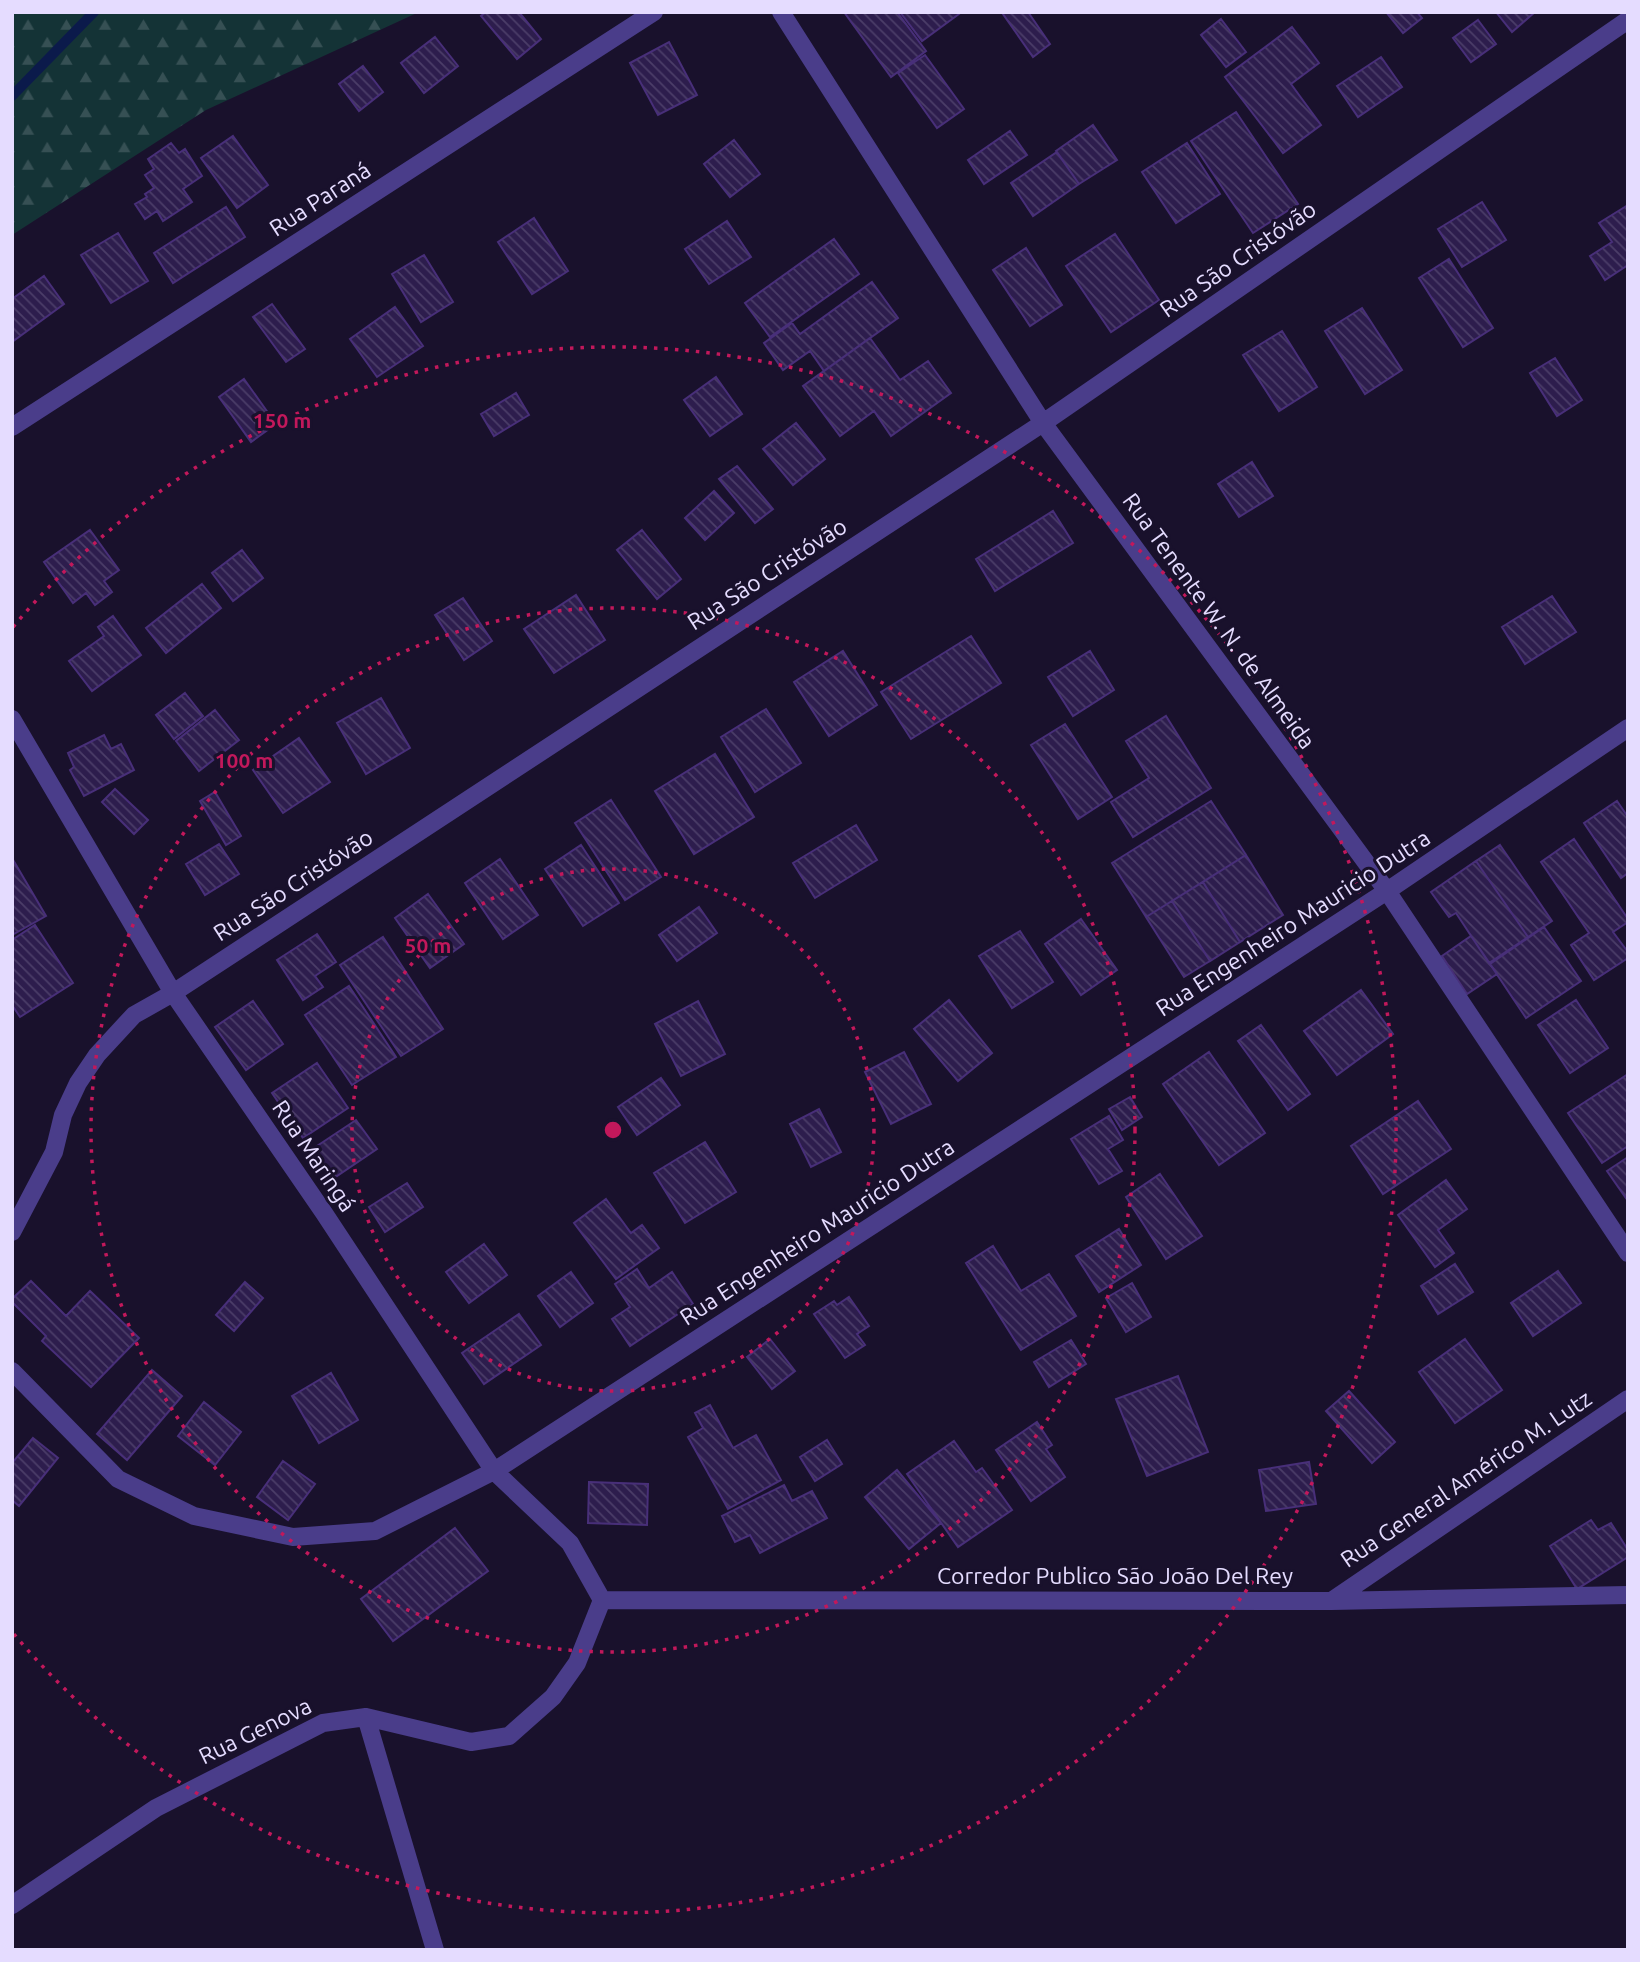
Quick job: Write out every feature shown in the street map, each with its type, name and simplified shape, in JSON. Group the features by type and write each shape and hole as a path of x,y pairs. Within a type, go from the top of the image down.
{"street":[{"name":"Rua Paraná","path":"12,428 654,12"},
{"name":"Rua Tenente W. N. de Almeida","path":"781,12 1042,423 1387,891 1628,1253"},
{"name":"Rua São Cristóvão","path":"12,1232 54,1152 63,1115 85,1073 97,1055 134,1015 173,993 1042,423 1628,20"},
{"name":"Rua Maringá","path":"12,719 173,993 324,1213 494,1471 570,1543 602,1600"},
{"name":"Rua Engenheiro Mauricio Dutra","path":"12,1371 118,1479 194,1516 293,1537 375,1531 494,1471 1387,891 1628,729"},
{"name":"Rua General Américo M. Lutz","path":"1332,1601 1628,1399"},
{"name":"Corredor Publico São João Del Rey","path":"602,1600 1332,1601 1628,1595"},
{"name":"Rua Genova","path":"12,1905 156,1808 323,1723 366,1717 471,1742 509,1736 553,1697 577,1663 602,1600"},
{"path":"366,1717 436,1950"}],"green space":[{"path":"12,12 419,12 206,110 12,235"}],"building":[{"path":"486,12 519,12 541,39 517,59 481,16"},
{"path":"844,12 897,12 926,51 891,77"},
{"path":"900,12 958,12 959,14 922,41"},
{"path":"1028,12 1050,44 1033,57 1003,14"},
{"path":"1386,12 1417,12 1422,18 1403,33"},
{"path":"1496,12 1535,12 1512,32"},
{"path":"1221,19 1246,52 1226,67 1201,35"},
{"path":"1478,20 1496,44 1471,62 1453,38"},
{"path":"1292,27 1319,63 1291,84 1321,125 1283,153 1225,77"},
{"path":"435,37 458,66 424,93 401,63"},
{"path":"669,42 697,95 658,115 630,63"},
{"path":"925,55 964,109 937,128 898,73"},
{"path":"1381,57 1402,87 1358,117 1337,86"},
{"path":"363,66 383,92 359,111 339,84"},
{"path":"1236,112 1298,204 1253,233 1191,141"},
{"path":"1093,125 1117,160 1079,184 1056,151"},
{"path":"1010,131 1027,155 984,184 968,160"},
{"path":"233,136 268,185 237,208 201,158"},
{"path":"734,140 760,174 730,197 704,164"},
{"path":"171,143 179,153 185,149 202,176 183,189 192,202 163,221 157,211 145,219 135,204 147,197 145,194 154,188 145,175 154,169 148,159"},
{"path":"1187,143 1220,194 1176,223 1142,172"},
{"path":"1057,152 1079,184 1033,216 1011,183"},
{"path":"1482,202 1506,240 1462,267 1438,229"},
{"path":"1628,205 1628,265 1605,280 1590,256 1612,242 1599,223"},
{"path":"226,207 245,237 173,283 154,253"},
{"path":"534,218 568,271 532,294 498,242"},
{"path":"727,221 751,257 709,284 685,249"},
{"path":"118,233 148,281 111,303 81,255"},
{"path":"1115,234 1159,300 1111,332 1066,266"},
{"path":"834,239 859,274 770,337 745,303"},
{"path":"1026,248 1062,305 1030,326 993,270"},
{"path":"424,255 453,302 421,322 392,274"},
{"path":"1449,259 1493,328 1463,347 1419,278"},
{"path":"44,276 64,304 12,342 12,299"},
{"path":"872,282 898,318 824,371 810,351 783,370 764,343 792,323 800,334"},
{"path":"272,304 305,349 286,362 253,317"},
{"path":"395,307 423,346 377,377 350,339"},
{"path":"1362,308 1402,370 1365,394 1325,331"},
{"path":"1282,331 1317,387 1279,411 1243,355"},
{"path":"870,338 900,380 928,361 951,393 891,436 874,411 840,436 803,386"},
{"path":"1555,358 1582,400 1557,416 1530,373"},
{"path":"716,377 742,414 710,436 684,400"},
{"path":"244,379 276,424 251,442 219,397"},
{"path":"516,393 529,415 494,436 481,414"},
{"path":"796,423 825,459 793,485 763,449"},
{"path":"1252,462 1273,496 1239,517 1218,484"},
{"path":"737,466 773,509 755,523 719,479"},
{"path":"714,491 734,513 705,540 685,518"},
{"path":"1053,511 1073,543 995,591 976,559"},
{"path":"90,530 119,570 104,581 112,592 95,605 86,593 73,603 44,562"},
{"path":"642,530 681,579 657,599 617,550"},
{"path":"242,550 263,578 233,601 212,573"},
{"path":"202,584 221,608 166,653 146,628"},
{"path":"576,595 605,640 554,673 524,629"},
{"path":"1552,596 1576,632 1525,664 1502,627"},
{"path":"463,598 492,641 464,660 435,615"},
{"path":"113,616 141,655 92,691 69,661 104,636 98,627"},
{"path":"971,636 1001,683 911,739 881,692"},
{"path":"843,651 877,705 829,736 794,682"},
{"path":"1090,651 1114,690 1073,716 1048,677"},
{"path":"185,693 203,716 174,739 156,715"},
{"path":"381,698 410,748 366,774 337,723"},
{"path":"766,709 801,763 755,792 721,737"},
{"path":"215,710 239,740 199,771 176,741"},
{"path":"1166,716 1211,788 1133,837 1111,802 1149,778 1126,741"},
{"path":"1065,724 1112,797 1078,819 1031,745"},
{"path":"104,735 111,749 121,744 134,770 84,796 70,770 74,767 68,753"},
{"path":"299,738 330,782 283,813 253,770"},
{"path":"715,754 754,817 694,854 655,791"},
{"path":"115,789 148,820 134,834 102,802"},
{"path":"215,792 241,836 226,845 200,801"},
{"path":"611,800 661,877 625,900 575,823"},
{"path":"1211,801 1246,855 1146,917 1112,863"},
{"path":"1617,801 1628,817 1628,873 1621,878 1584,823"},
{"path":"856,825 877,860 815,898 793,863"},
{"path":"1574,839 1628,919 1628,922 1613,932 1628,952 1628,958 1594,980 1571,945 1589,933 1541,862"},
{"path":"219,844 239,874 205,895 186,864"},
{"path":"581,845 619,903 583,926 545,869"},
{"path":"1500,845 1552,921 1528,937 1476,861"},
{"path":"1246,855 1283,915 1240,942 1203,882"},
{"path":"12,858 46,916 12,935"},
{"path":"500,859 538,915 503,939 465,883"},
{"path":"1476,861 1528,937 1489,963 1456,913 1449,917 1431,892"},
{"path":"1203,882 1240,942 1210,961 1172,901"},
{"path":"428,894 464,944 430,968 395,918"},
{"path":"1172,901 1210,961 1184,977 1146,917"},
{"path":"699,907 717,933 677,961 659,935"},
{"path":"1081,919 1117,970 1081,995 1045,944"},
{"path":"35,925 73,983 20,1017 12,1005 12,940"},
{"path":"1544,927 1581,981 1526,1018 1490,964"},
{"path":"1020,931 1053,982 1012,1008 979,956"},
{"path":"317,934 336,962 315,976 323,987 303,1000 277,960"},
{"path":"1471,936 1497,974 1467,994 1442,956"},
{"path":"383,937 443,1029 401,1056 340,965"},
{"path":"349,986 396,1057 352,1085 305,1015"},
{"path":"1361,990 1393,1034 1337,1075 1304,1031"},
{"path":"949,1000 992,1053 958,1081 914,1029"},
{"path":"1576,1000 1608,1048 1570,1073 1538,1025"},
{"path":"253,1001 283,1044 246,1070 215,1027"},
{"path":"698,1001 725,1054 681,1076 655,1024"},
{"path":"1261,1025 1310,1094 1288,1110 1238,1041"},
{"path":"904,1052 931,1104 891,1124 865,1072"},
{"path":"1209,1052 1265,1133 1219,1165 1163,1084"},
{"path":"317,1063 348,1108 303,1138 272,1093"},
{"path":"1628,1074 1628,1146 1602,1163 1568,1113"},
{"path":"661,1078 680,1105 637,1135 618,1107"},
{"path":"1130,1097 1142,1117 1122,1130 1109,1109"},
{"path":"1418,1101 1451,1149 1383,1194 1351,1146"},
{"path":"819,1109 841,1152 811,1167 790,1124"},
{"path":"1109,1116 1123,1140 1108,1149 1122,1171 1099,1184 1071,1139"},
{"path":"356,1120 377,1149 334,1178 314,1148"},
{"path":"705,1142 736,1192 685,1223 654,1173"},
{"path":"1628,1157 1628,1201 1607,1171"},
{"path":"1160,1174 1202,1236 1166,1259 1126,1197"},
{"path":"1446,1180 1467,1209 1438,1230 1454,1253 1435,1267 1398,1215"},
{"path":"407,1183 423,1207 385,1232 369,1207"},
{"path":"606,1199 631,1233 642,1225 659,1248 616,1279 574,1223"},
{"path":"1119,1229 1141,1265 1099,1292 1076,1256"},
{"path":"484,1244 507,1275 469,1303 446,1272"},
{"path":"993,1246 1021,1291 1049,1274 1076,1316 1021,1350 966,1263"},
{"path":"1455,1264 1473,1292 1438,1314 1421,1286"},
{"path":"637,1269 649,1288 672,1272 693,1304 630,1346 612,1319 630,1307 615,1284"},
{"path":"1558,1271 1581,1303 1533,1336 1511,1303"},
{"path":"571,1272 593,1303 560,1327 538,1296"},
{"path":"31,1281 66,1316 90,1291 139,1338 91,1387 42,1341 46,1336 12,1302"},
{"path":"245,1282 263,1298 234,1331 216,1315"},
{"path":"1132,1283 1151,1317 1126,1332 1106,1298"},
{"path":"849,1297 869,1326 857,1334 865,1345 845,1358 814,1314 834,1301 837,1305"},
{"path":"519,1314 541,1345 484,1384 462,1353"},
{"path":"770,1339 795,1371 772,1389 747,1357"},
{"path":"1465,1339 1502,1390 1455,1423 1419,1372"},
{"path":"1071,1340 1086,1364 1049,1387 1034,1362"},
{"path":"152,1370 182,1396 127,1460 97,1434"},
{"path":"331,1373 358,1420 319,1443 292,1396"},
{"path":"1178,1376 1208,1452 1147,1476 1116,1399"},
{"path":"1349,1391 1395,1442 1372,1463 1326,1411"},
{"path":"204,1402 241,1432 215,1465 178,1436"},
{"path":"710,1405 733,1448 756,1435 781,1480 728,1509 688,1437 703,1428 695,1413"},
{"path":"1037,1422 1052,1445 1046,1449 1065,1477 1031,1501 996,1450"},
{"path":"33,1438 58,1458 19,1506 12,1500 12,1463"},
{"path":"827,1440 842,1464 815,1481 800,1457"},
{"path":"954,1441 976,1472 982,1468 1012,1510 958,1547 907,1474"},
{"path":"283,1461 315,1484 288,1520 257,1497"},
{"path":"1309,1462 1316,1504 1266,1511 1259,1470"},
{"path":"897,1470 941,1523 909,1549 865,1497"},
{"path":"589,1482 648,1484 647,1525 588,1523"},
{"path":"784,1485 792,1501 812,1491 827,1518 760,1553 750,1535 735,1542 722,1516"},
{"path":"1591,1520 1598,1530 1611,1523 1628,1550 1628,1557 1577,1589 1550,1546"},
{"path":"455,1528 488,1571 393,1641 361,1599"}],"waterway":[{"path":"12,96 94,12"}]}
